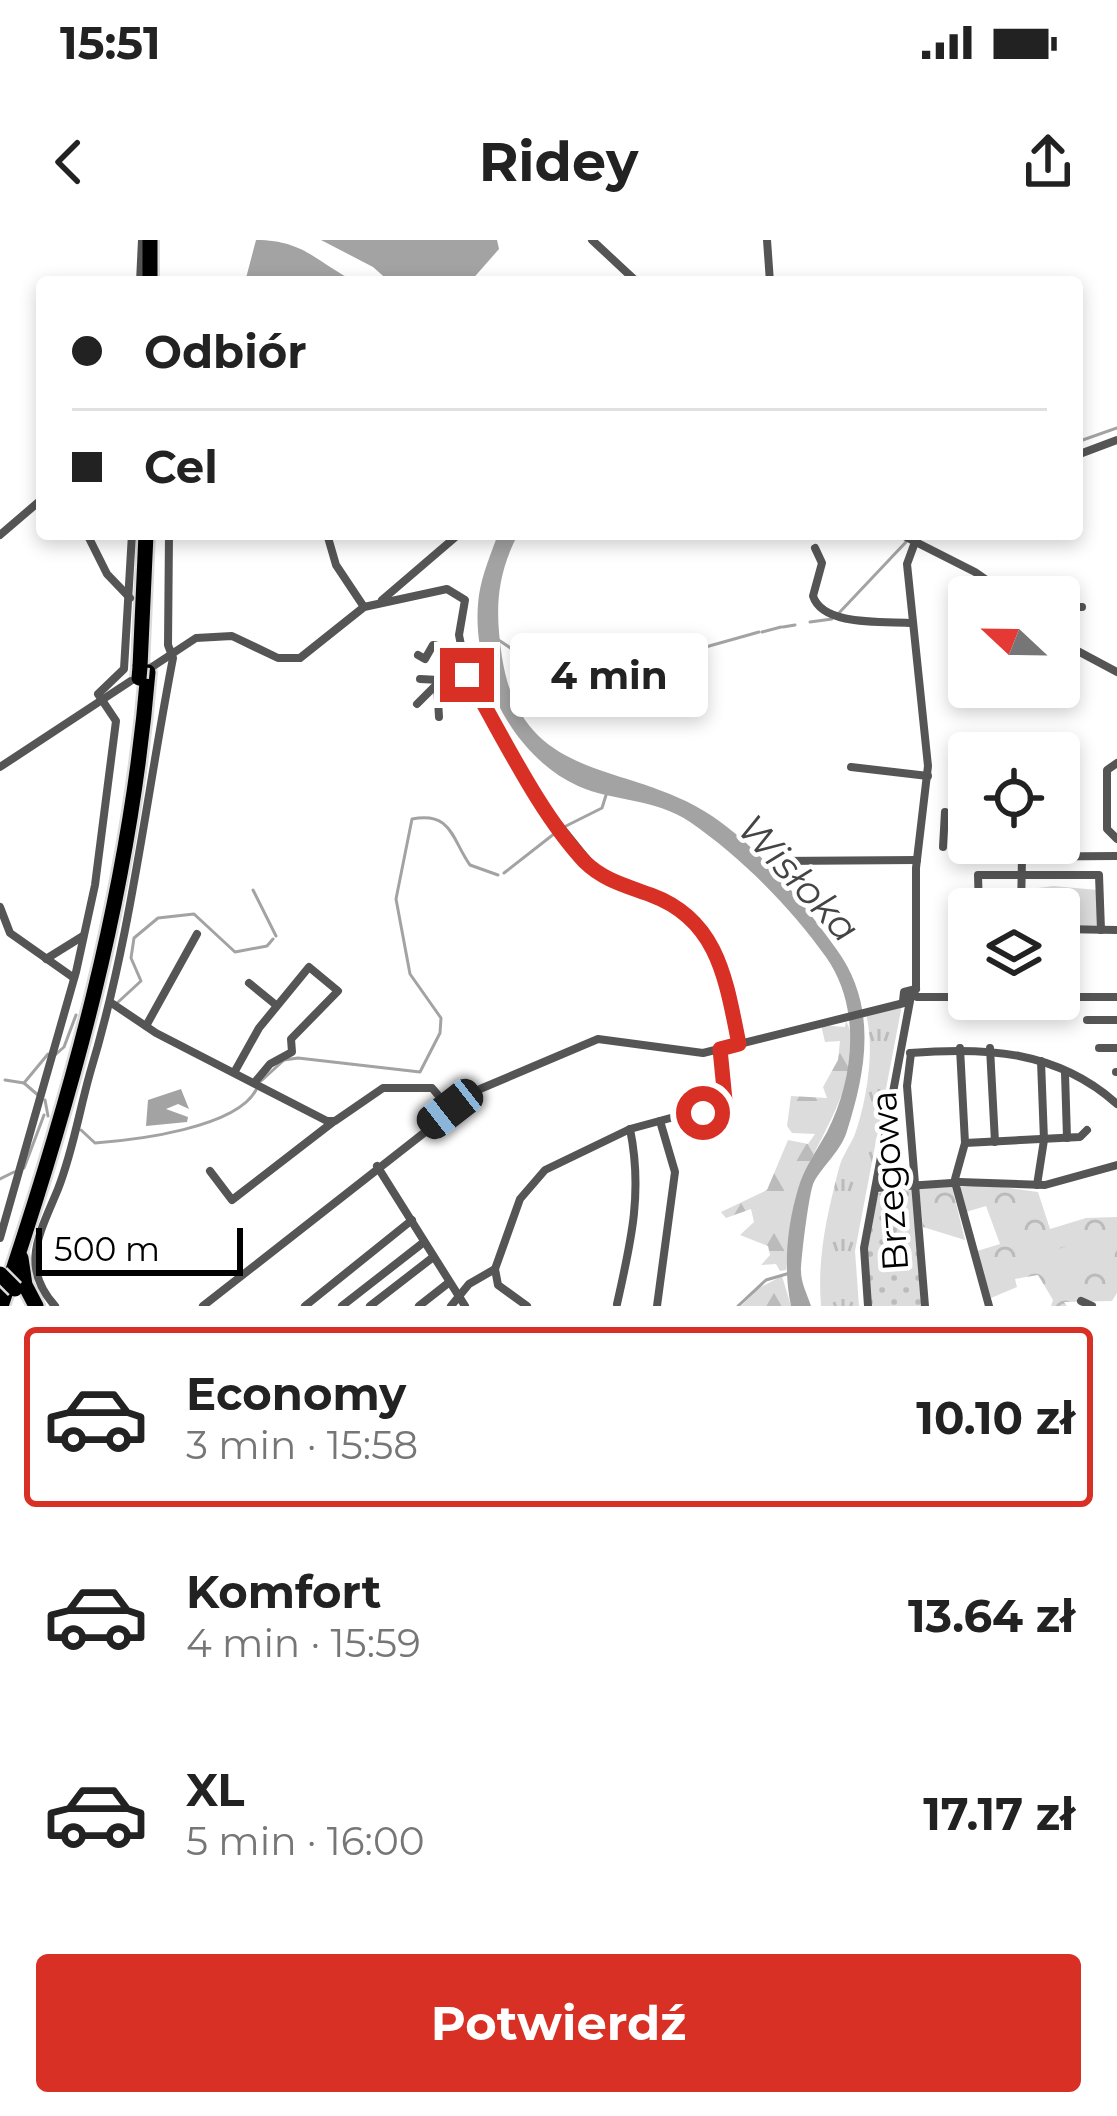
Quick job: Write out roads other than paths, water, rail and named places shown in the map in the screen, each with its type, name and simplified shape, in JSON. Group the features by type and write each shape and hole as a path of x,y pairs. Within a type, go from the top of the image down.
{"highway":[{"path":"150,240 153,276"},
{"path":"2,1306 129,830 150,540"},
{"path":"32,1306 5,1282 89,988"},
{"path":"26,1228 22,1268 32,1306"}],"street":[{"path":"141,276 150,240"},
{"path":"592,240 630,276"},
{"path":"767,240 770,276"},
{"path":"1083,453 1117,440"},
{"path":"0,535 36,505"},
{"path":"90,540 107,574 130,598"},
{"path":"0,1238 89,988 84,936 116,726 99,692 123,673 132,540"},
{"path":"55,1306 37,1283 34,1248 64,1174 112,1004 153,794 170,652 170,540"},
{"path":"329,540 336,565 364,607"},
{"path":"381,601 452,540"},
{"path":"868,1306 863,1259 907,1053 916,970 917,860 928,776 907,564 914,540"},
{"path":"919,540 980,576"},
{"path":"815,548 823,568 813,599 836,616 913,623"},
{"path":"0,766 196,638 219,634 278,658 300,658 364,607 444,590 461,595 468,679 536,796 580,856 605,877 683,910 715,947 734,1002 739,1044"},
{"path":"418,655 426,658 433,645 464,652"},
{"path":"417,704 464,652"},
{"path":"1080,652 1117,672"},
{"path":"421,679 438,682"},
{"path":"436,718 438,682"},
{"path":"1117,763 1108,770 1107,829 1117,839"},
{"path":"851,767 928,776"},
{"path":"943,848 945,812"},
{"path":"924,824 944,826"},
{"path":"1080,856 1117,856"},
{"path":"777,862 917,860"},
{"path":"1022,864 1022,888"},
{"path":"979,888 979,875 1101,876 1101,930"},
{"path":"0,907 10,933 89,988"},
{"path":"1080,930 1117,930"},
{"path":"146,1026 197,934"},
{"path":"46,959 84,936"},
{"path":"236,1071 277,1005 309,967 338,991 291,1039"},
{"path":"249,983 277,1005"},
{"path":"203,1306 450,1109 480,1089 598,1040 693,1054 912,998 948,997"},
{"path":"1080,997 1117,997"},
{"path":"112,1004 333,1122"},
{"path":"1087,1020 1117,1020"},
{"path":"255,1082 270,1064 292,1052 291,1039 283,1030"},
{"path":"959,1048 965,1143 956,1183 989,1306"},
{"path":"907,1053 990,1048 1041,1061 1117,1104"},
{"path":"990,1048 994,1142"},
{"path":"1099,1048 1117,1048"},
{"path":"527,1306 498,1285 495,1269 511,1219 533,1180 571,1154 630,1129 722,1104 720,1049"},
{"name":"Brzegowa","path":"907,1053 925,1306"},
{"path":"1036,1185 1044,1139 1041,1061"},
{"path":"1065,1073 1067,1138"},
{"path":"210,1171 232,1200 383,1088 432,1088 450,1109"},
{"path":"657,1306 675,1172 660,1121"},
{"path":"617,1304 638,1209 638,1168 630,1129"},
{"path":"965,1143 1083,1137 1087,1130"},
{"path":"877,1189 956,1183 1036,1185 1117,1165"},
{"path":"377,1166 458,1303 495,1269"},
{"path":"305,1306 412,1220"},
{"path":"342,1306 424,1242"},
{"path":"370,1306 432,1258"},
{"path":"419,1306 447,1284"},
{"path":"1081,1301 1092,1306"}],"waterway":[{"path":"1083,440 1117,428"},
{"path":"838,614 906,542"},
{"path":"810,622 832,619"},
{"path":"783,627 795,625"},
{"path":"762,632 781,627"},
{"path":"494,637 545,671 695,650 759,632"},
{"path":"566,826 602,808 607,792"},
{"path":"261,1081 284,1060 298,1058 420,1072 440,1033 441,1018 410,974 396,899 412,819 443,823 470,865 498,875"},
{"path":"504,873 559,830"},
{"path":"253,890 276,936"},
{"path":"116,1004 141,981 131,958 134,938 158,918 194,914 235,952 267,946 273,939"},
{"path":"55,1055 64,1047 76,1015"},
{"path":"24,1083 48,1054"},
{"path":"5,1080 24,1083 39,1096"},
{"path":"81,1130 95,1143 183,1130 228,1114 256,1090"},
{"path":"45,1100 48,1116"},
{"path":"24,1168 44,1115"},
{"path":"0,1179 14,1172"},
{"path":"738,1306 766,1280 790,1273"}],"water label":[{"name":"Wisłoka","path":"799,878"}]}
